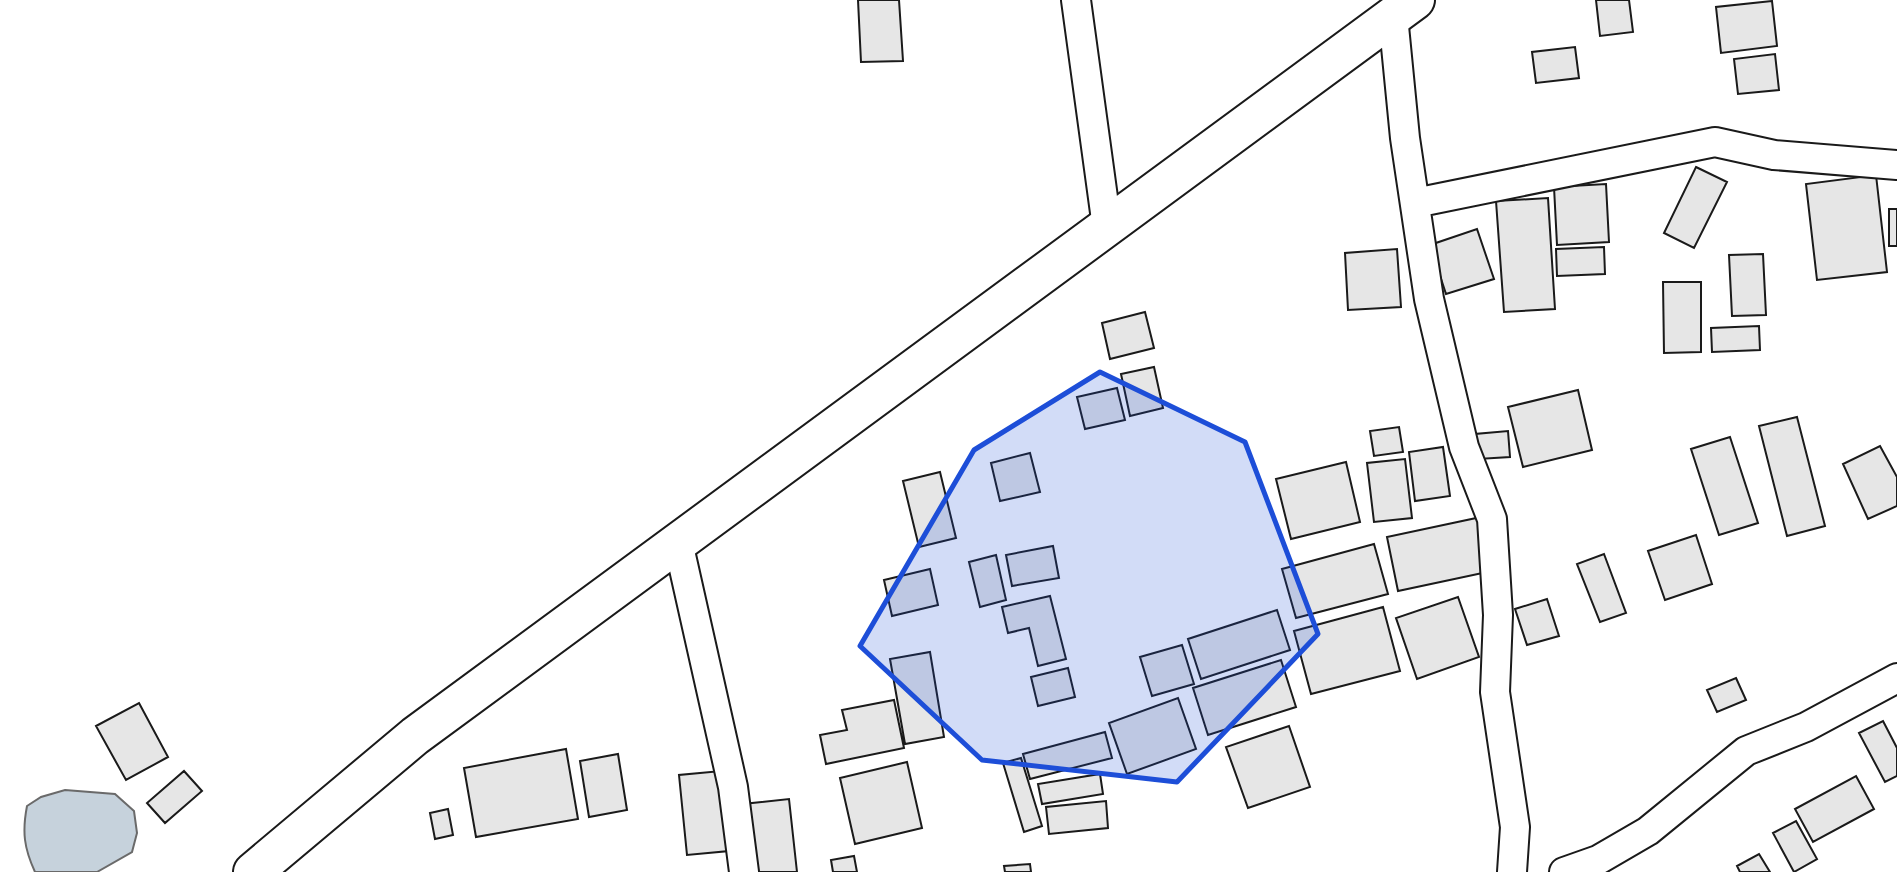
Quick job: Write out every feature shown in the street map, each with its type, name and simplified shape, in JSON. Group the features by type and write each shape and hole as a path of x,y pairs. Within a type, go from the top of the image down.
{"highway":[{"path":"254,872 415,736 1404,8"}],"street":[{"path":"1076,0 1107,226"},
{"path":"1404,8 1415,204 1429,299 1464,447 1492,519 1498,615 1494,692 1515,827 1512,872"},
{"path":"1415,204 1715,142 1774,155 1897,165"},
{"path":"678,542 733,787 744,872"},
{"path":"1564,872 1598,860 1648,831 1746,751 1806,727 1897,678"}],"highlighted area":[{"path":"1100,372 1245,442 1318,634 1177,782 982,760 860,646 974,450"}],"shaded area":[{"path":"65,790 115,794 134,811 137,833 132,852 97,872 35,872 25,840 27,806 41,797"}],"building":[{"path":"858,0 899,0 903,61 861,62"},
{"path":"1596,0 1629,0 1633,32 1600,36"},
{"path":"1772,1 1777,46 1721,53 1716,7"},
{"path":"1575,47 1579,78 1536,83 1532,52"},
{"path":"1775,54 1779,90 1738,94 1734,59"},
{"path":"1696,167 1727,182 1694,248 1664,233"},
{"path":"1876,175 1887,272 1817,280 1806,184"},
{"path":"1606,184 1609,242 1557,245 1554,187"},
{"path":"1548,198 1555,309 1504,312 1496,201"},
{"path":"1889,209 1897,209 1897,246 1889,246"},
{"path":"1477,229 1494,279 1446,294 1430,245"},
{"path":"1604,247 1605,274 1557,276 1556,249"},
{"path":"1397,249 1401,307 1348,310 1345,253"},
{"path":"1763,254 1766,315 1732,316 1729,255"},
{"path":"1663,282 1701,282 1701,352 1664,353"},
{"path":"1145,312 1154,348 1110,359 1102,323"},
{"path":"1759,326 1760,350 1712,352 1711,328"},
{"path":"1154,367 1163,408 1130,416 1121,374"},
{"path":"1117,388 1125,420 1085,429 1077,397"},
{"path":"1578,390 1592,450 1523,467 1508,407"},
{"path":"1797,417 1825,526 1787,536 1759,426"},
{"path":"1399,427 1403,452 1374,456 1370,431"},
{"path":"1508,431 1510,457 1478,459 1475,434"},
{"path":"1730,437 1758,523 1719,535 1691,449"},
{"path":"1880,446 1897,477 1897,506 1868,519 1843,464"},
{"path":"1443,447 1450,496 1415,501 1409,452"},
{"path":"1030,453 1040,492 1000,501 991,463"},
{"path":"1405,459 1412,518 1374,522 1367,463"},
{"path":"1346,462 1360,522 1291,539 1276,479"},
{"path":"940,472 956,538 919,547 903,481"},
{"path":"1481,517 1492,571 1398,591 1387,537"},
{"path":"1696,535 1712,584 1665,600 1648,551"},
{"path":"1374,544 1388,594 1296,618 1282,569"},
{"path":"1053,546 1059,578 1012,586 1006,555"},
{"path":"1604,554 1626,613 1600,622 1577,564"},
{"path":"996,555 1006,600 980,607 969,562"},
{"path":"930,569 938,605 892,616 884,580"},
{"path":"1050,596 1066,659 1038,666 1029,628 1008,633 1002,607"},
{"path":"1458,597 1479,657 1417,679 1396,618"},
{"path":"1547,599 1559,636 1527,645 1515,609"},
{"path":"1383,607 1400,671 1311,694 1294,631"},
{"path":"1277,610 1290,650 1201,679 1188,639"},
{"path":"1182,645 1194,684 1152,696 1140,657"},
{"path":"930,652 944,737 905,744 890,659"},
{"path":"1281,660 1296,707 1208,735 1193,688"},
{"path":"1068,668 1075,697 1038,706 1031,677"},
{"path":"1736,678 1746,700 1717,712 1707,690"},
{"path":"1178,698 1196,749 1127,774 1109,723"},
{"path":"894,700 904,748 826,764 820,735 847,730 842,710"},
{"path":"139,703 168,757 126,780 96,726"},
{"path":"1883,721 1897,748 1897,776 1885,782 1859,733"},
{"path":"1289,726 1310,787 1248,808 1226,747"},
{"path":"1105,732 1112,758 1030,779 1023,754"},
{"path":"566,749 578,819 476,837 464,768"},
{"path":"618,754 627,810 589,817 580,761"},
{"path":"1021,758 1042,826 1024,832 1003,763"},
{"path":"907,762 922,828 855,844 840,778"},
{"path":"184,771 202,791 165,823 147,803"},
{"path":"721,771 729,851 687,855 679,775"},
{"path":"1100,774 1103,794 1042,804 1038,784"},
{"path":"1856,776 1874,809 1813,842 1795,809"},
{"path":"789,799 797,872 750,872 743,804"},
{"path":"1106,801 1108,828 1049,834 1046,807"},
{"path":"448,809 453,835 435,839 430,813"},
{"path":"1796,821 1817,859 1794,872 1773,833"},
{"path":"1759,854 1770,872 1740,872 1737,866"},
{"path":"854,856 857,872 833,872 831,860"},
{"path":"1030,864 1031,872 1005,872 1004,866"}]}
